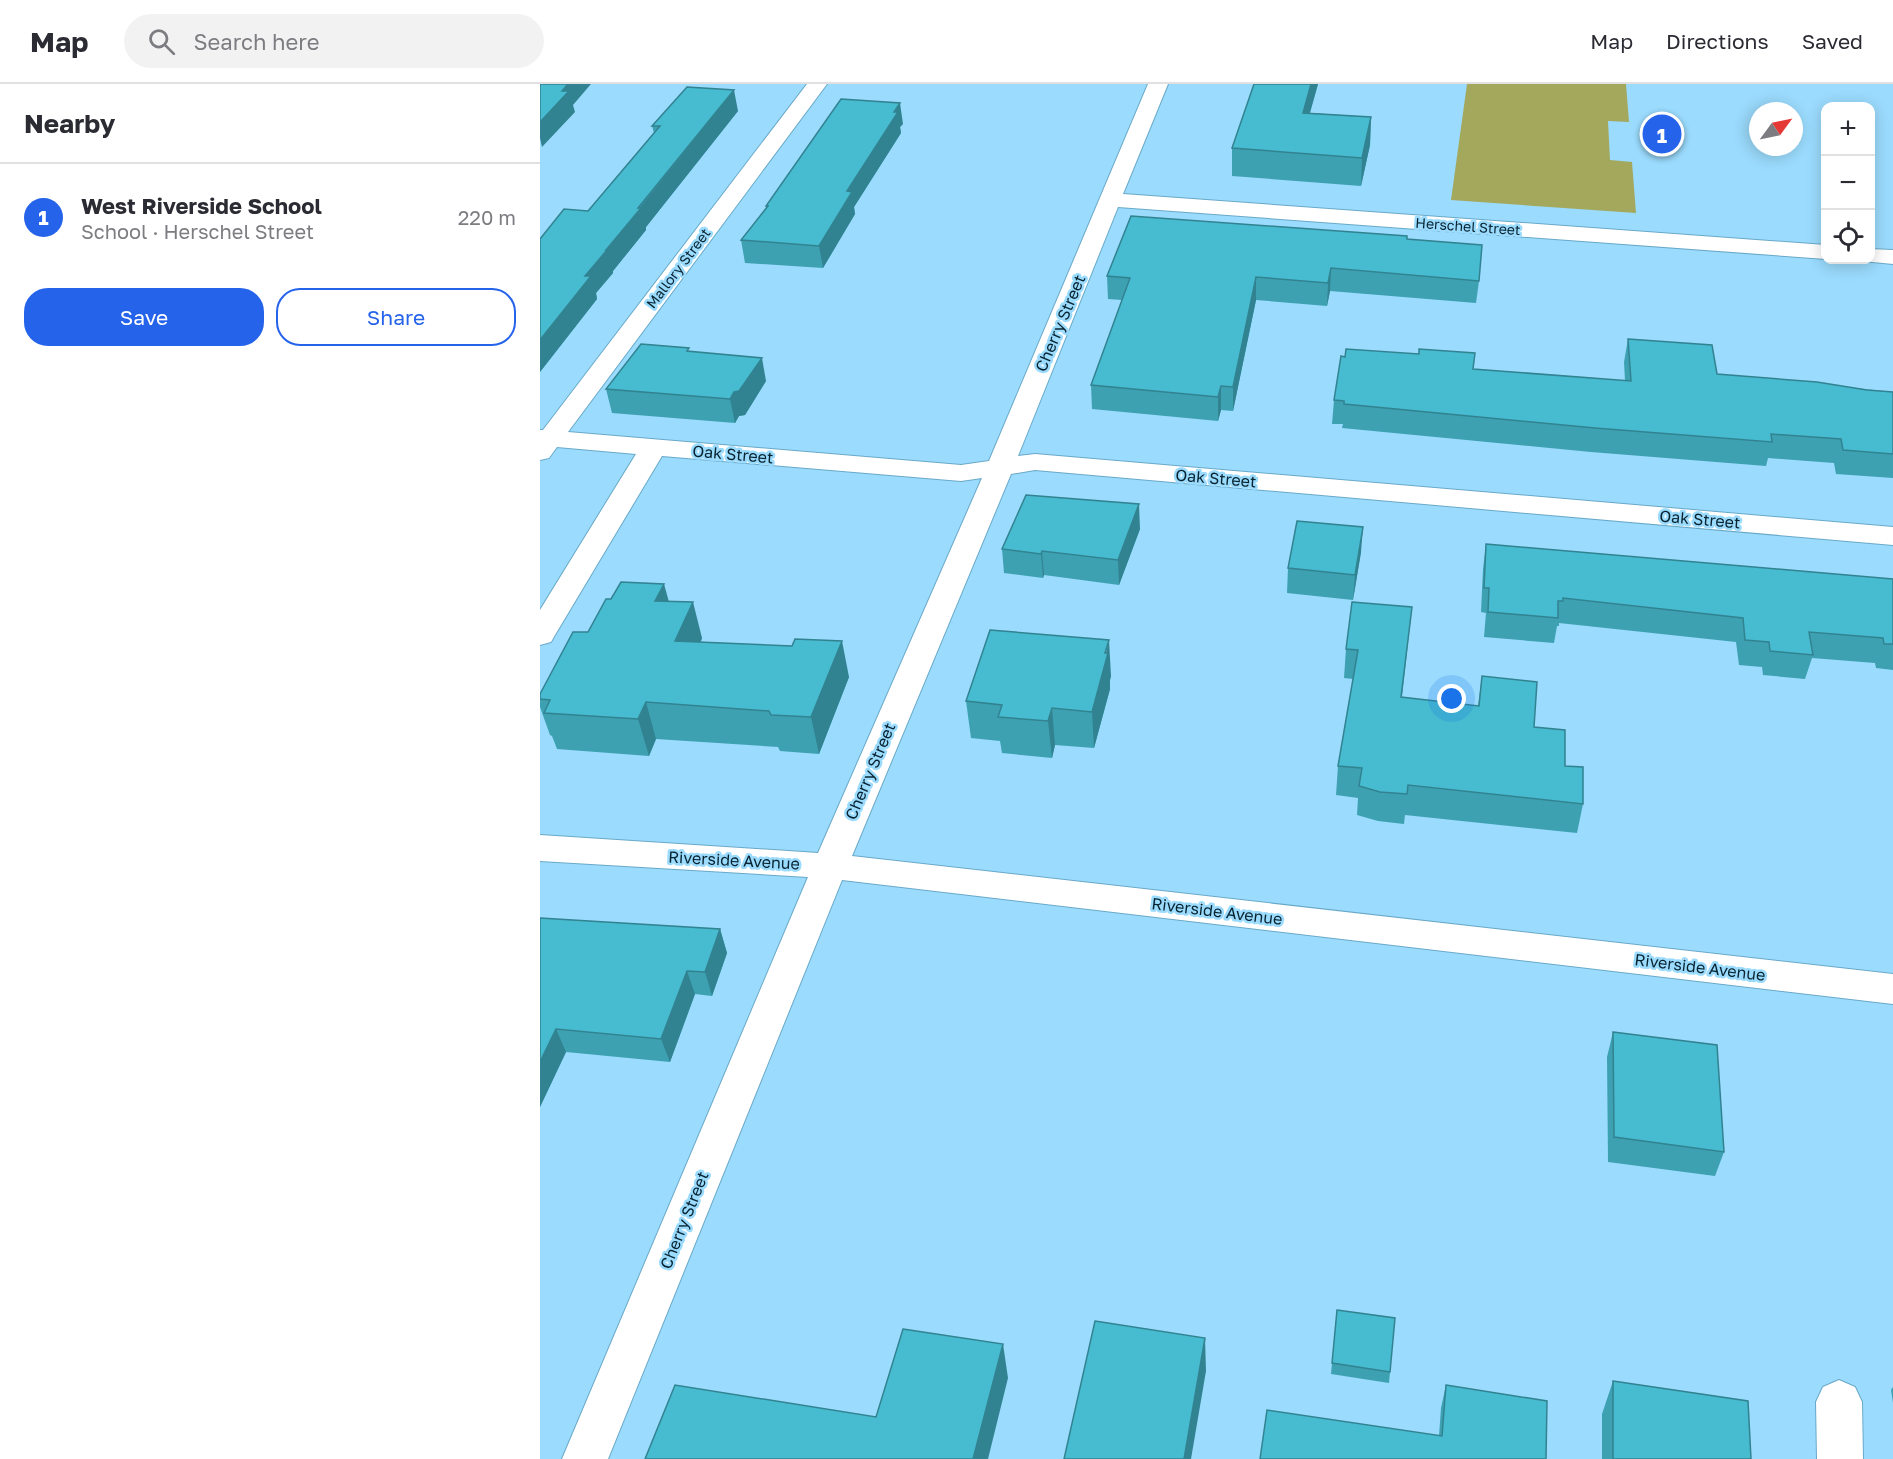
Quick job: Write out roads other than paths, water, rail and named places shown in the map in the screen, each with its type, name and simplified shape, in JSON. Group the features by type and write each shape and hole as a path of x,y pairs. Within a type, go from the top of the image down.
{"street":[{"name":"Mallory Street","path":"543,443 817,84"},
{"name":"Cherry Street","path":"585,1459 830,866 1000,467 1158,84"},
{"name":"Herschel Street","path":"1111,200 1821,252"},
{"path":"1875,255 1893,257"},
{"name":"Oak Street","path":"543,443 654,447 961,473 1035,462 1893,536"},
{"path":"540,635 654,447"},
{"name":"Riverside Avenue","path":"540,848 830,866 1893,989"},
{"path":"1839,1402 1840,1459"}],"place":[{"name":"West Riverside School","path":"1662,134"}]}
